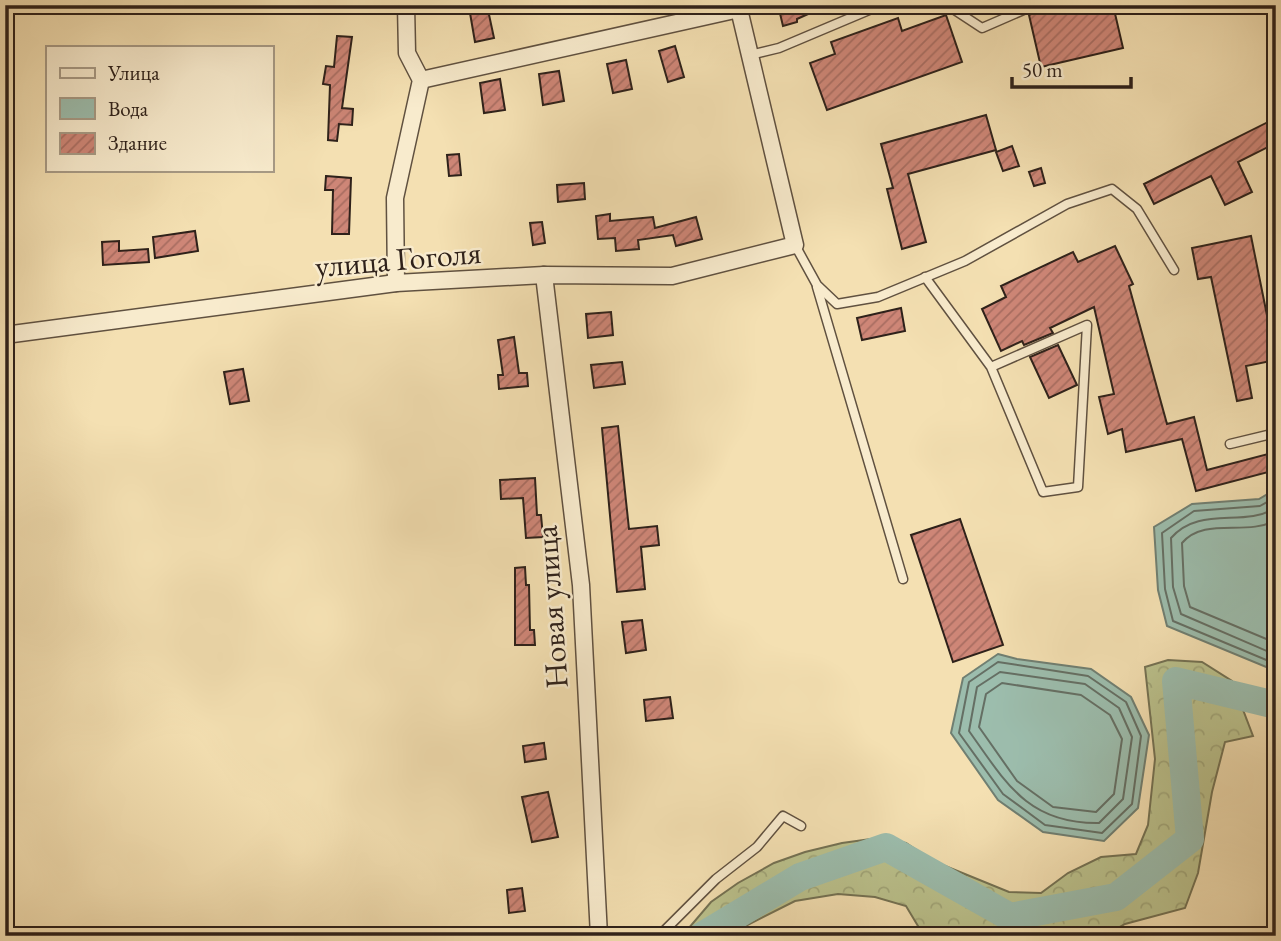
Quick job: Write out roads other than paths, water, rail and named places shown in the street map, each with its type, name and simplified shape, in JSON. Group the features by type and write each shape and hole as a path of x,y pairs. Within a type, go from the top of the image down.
{"street":[{"path":"396,283 396,198 421,80 407,53 406,5"},
{"path":"421,80 738,7 795,245"},
{"name":"улица Гоголя","path":"5,335 396,283 544,275 672,276 795,245"},
{"name":"Новая улица","path":"544,275 581,585 599,936"}],"lane":[{"path":"750,55 779,48 881,5"},
{"path":"947,5 982,28 1034,5"},
{"path":"817,285 837,304 878,297 965,261 1066,204 1112,189 1137,209 1174,271"},
{"path":"1276,208 1273,218 1276,233"},
{"path":"795,245 817,285 903,579"},
{"path":"925,277 991,368 1043,492 1078,487 1087,325 991,368"},
{"path":"1230,444 1276,433"},
{"path":"659,936 716,879 757,847 783,816 801,826"}],"water":[{"path":"1276,489 1276,671 1167,626 1158,590 1154,527 1192,504 1259,499"},
{"path":"998,654 1091,669 1131,697 1149,735 1138,808 1104,841 1043,832 998,800 951,733 963,678"}],"waterway":[{"path":"702,936 800,877 886,847 1010,917 1116,897 1190,839 1176,681 1276,705"}]}
